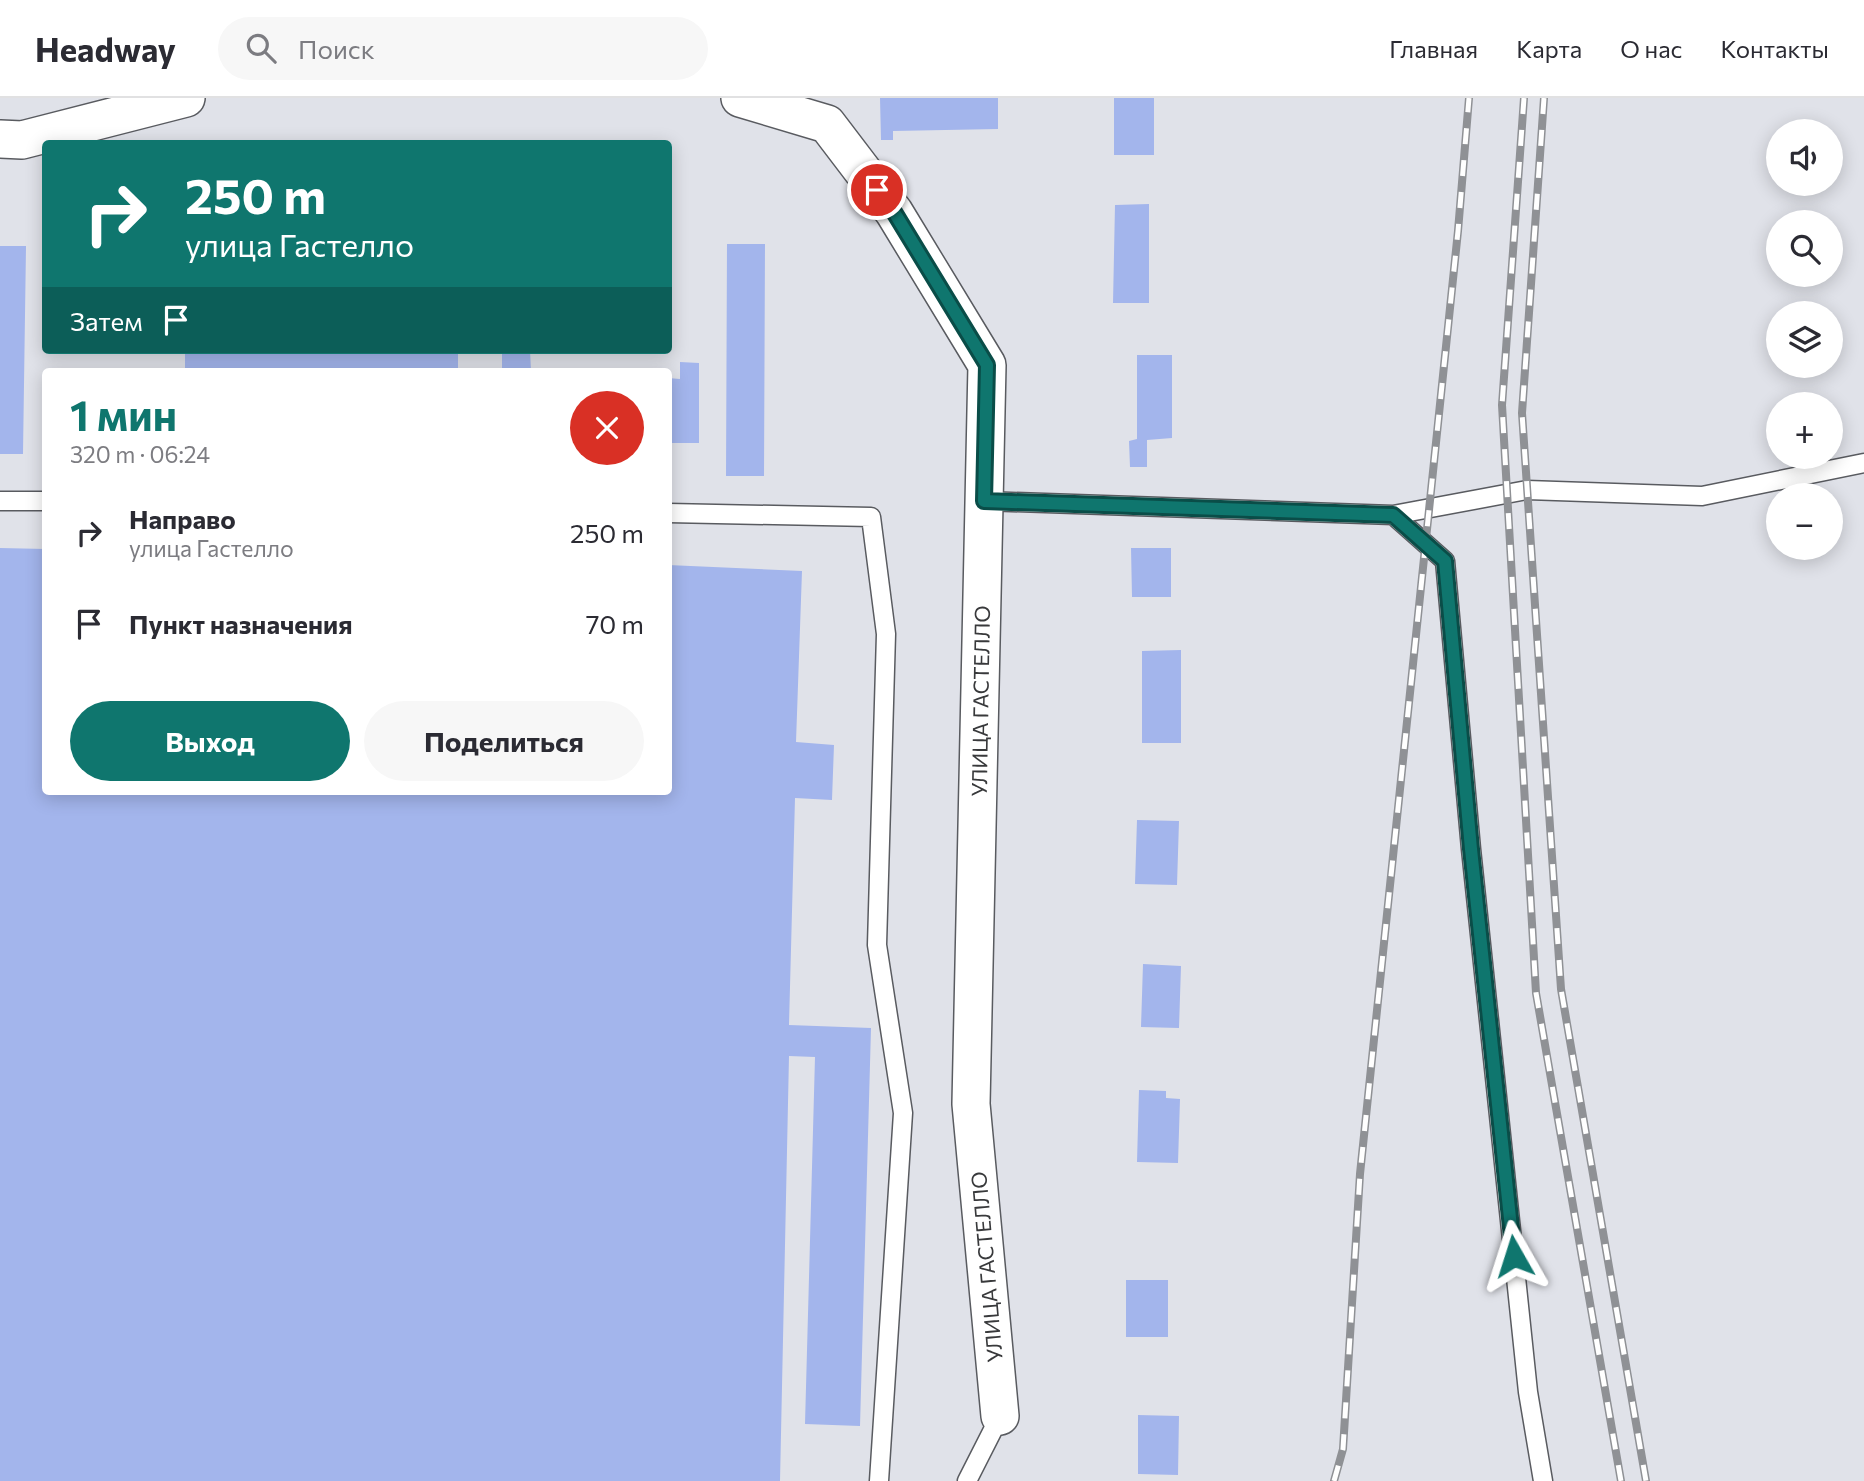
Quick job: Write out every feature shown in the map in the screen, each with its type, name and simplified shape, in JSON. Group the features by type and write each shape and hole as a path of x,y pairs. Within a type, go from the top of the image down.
{"street":[{"path":"0,139 22,140 186,98"},
{"name":"УЛИЦА ГАСТЕЛЛО","path":"740,98 827,124 894,212 987,365 971,1104 1000,1416"}],"lane":[{"path":"984,501 1393,515 1527,490 1702,496 1864,463"},
{"path":"0,500 42,501"},
{"path":"672,513 871,517 886,634 877,945 903,1113 880,1481"},
{"path":"1393,515 1445,561 1471,849 1527,1378 1544,1481"},
{"path":"967,1481 1000,1416"}],"building":[{"path":"880,98 998,98 998,129 893,131 893,140 881,140"},
{"path":"1114,98 1154,98 1154,155 1114,155"},
{"path":"1149,204 1149,303 1113,303 1115,205"},
{"path":"727,244 765,244 764,476 726,476"},
{"path":"0,246 26,246 23,454 0,454"},
{"path":"185,354 458,354 458,368 185,368"},
{"path":"502,354 530,354 531,368 502,368"},
{"path":"1137,355 1172,355 1172,438 1147,440 1147,467 1130,467 1129,441 1137,439"},
{"path":"680,362 699,363 699,443 672,443 672,378 680,379"},
{"path":"0,548 42,549 42,795 672,795 672,565 802,571 796,742 834,745 832,800 795,798 789,1025 871,1028 860,1426 805,1424 815,1057 789,1056 780,1481 0,1481"},
{"path":"1131,548 1171,548 1171,597 1132,597"},
{"path":"1181,650 1181,743 1142,743 1142,651"},
{"path":"1137,820 1179,821 1177,885 1135,884"},
{"path":"1143,964 1181,966 1179,1028 1141,1027"},
{"path":"1139,1090 1166,1091 1166,1098 1180,1099 1178,1163 1137,1162"},
{"path":"1126,1280 1168,1280 1168,1337 1126,1337"},
{"path":"1138,1415 1179,1416 1178,1475 1138,1474"}],"railway":[{"path":"1334,1481 1343,1449 1360,1174 1458,231 1469,98"},
{"path":"1524,98 1502,405 1536,993 1621,1481"},
{"path":"1544,98 1522,413 1561,989 1646,1481"}],"route":[{"path":"877,190 894,212 987,365 984,501 1393,515 1445,561 1471,849 1514,1256"}]}
